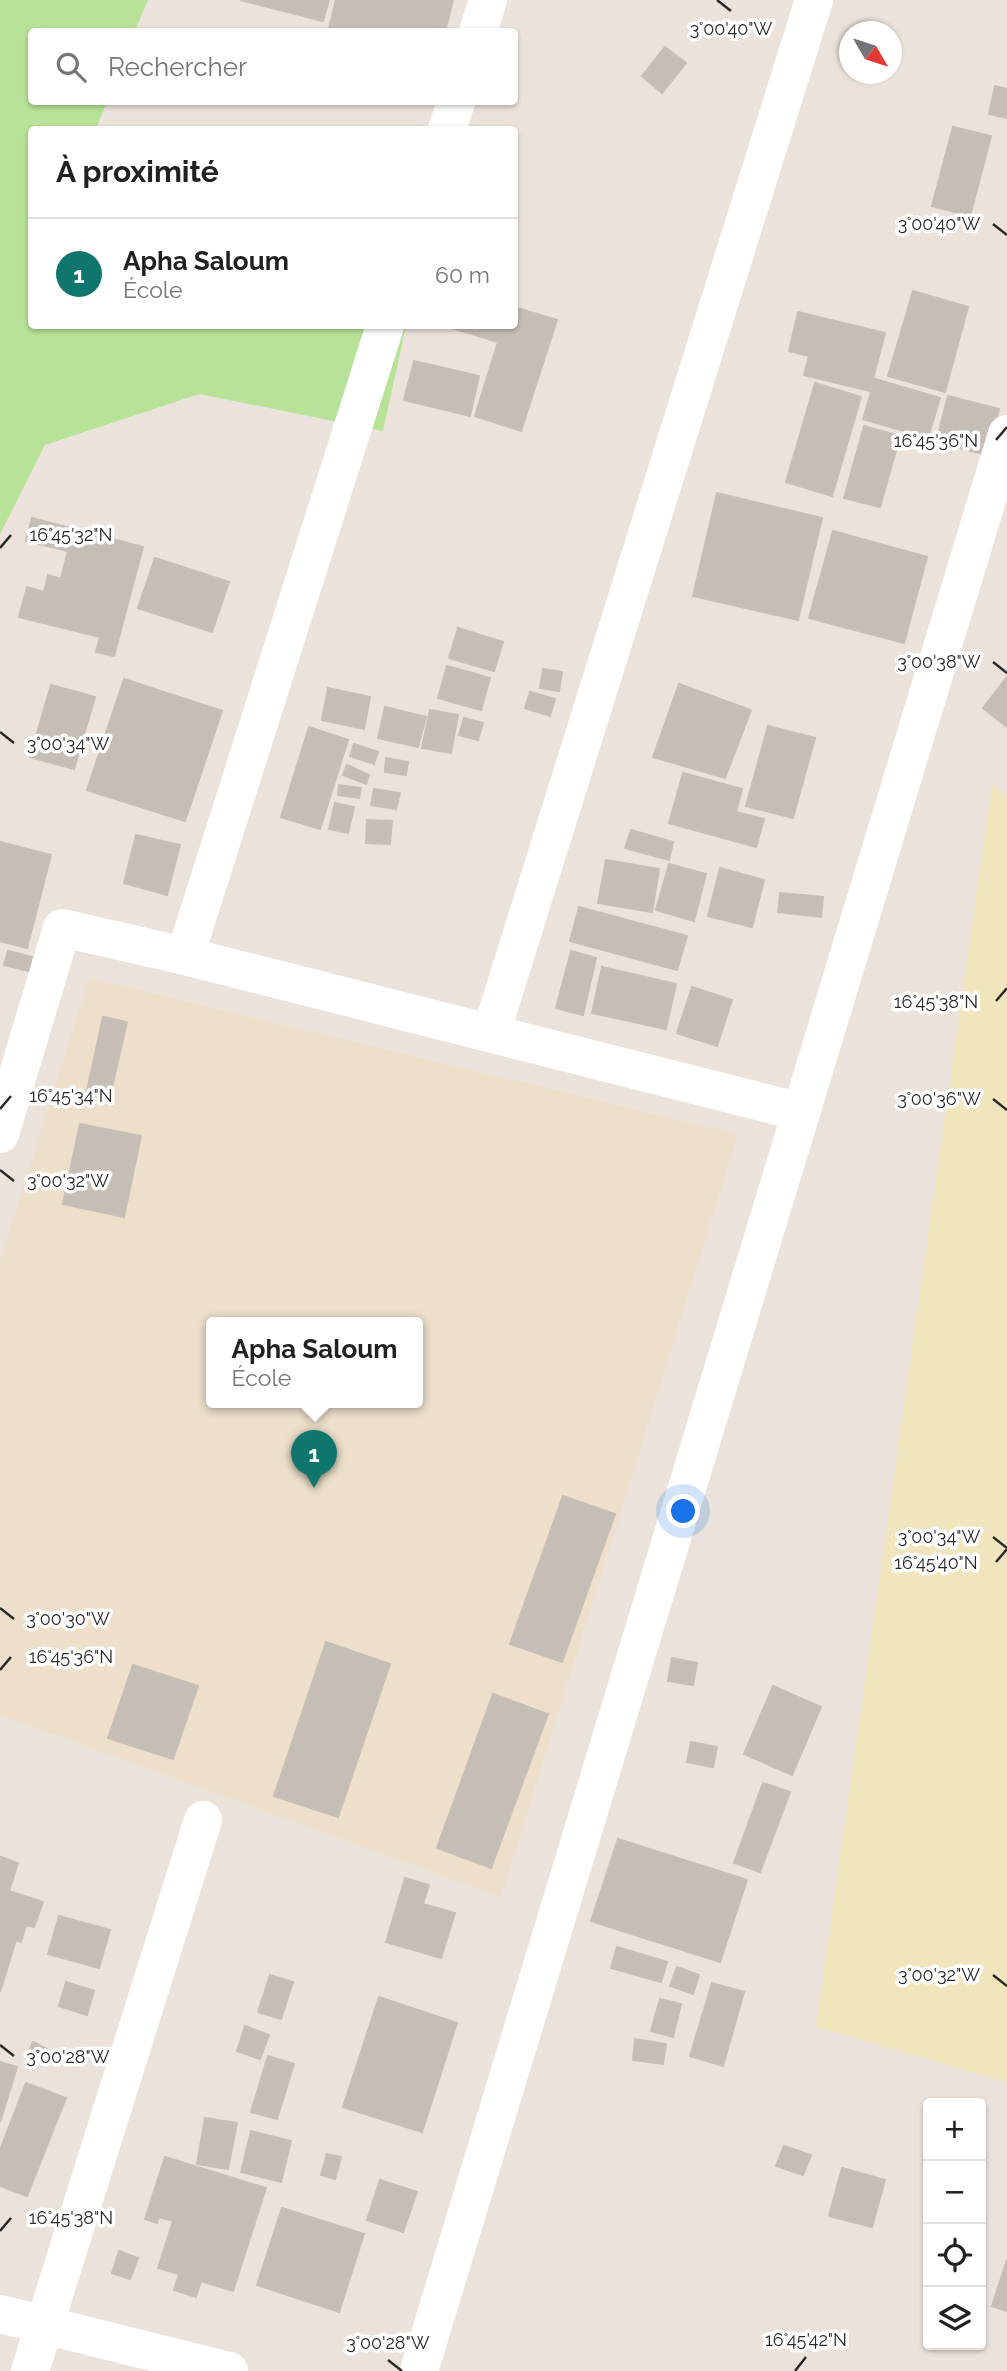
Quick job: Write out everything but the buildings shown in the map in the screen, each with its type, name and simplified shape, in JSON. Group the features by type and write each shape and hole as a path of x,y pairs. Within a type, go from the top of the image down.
{"street":[{"path":"479,28 488,0"},
{"path":"491,1033 814,0"},
{"path":"448,126 455,105"},
{"path":"185,956 384,329"},
{"path":"419,2371 1007,434"},
{"path":"0,1134 62,928 185,956 801,1112"},
{"path":"30,2371 203,1820"},
{"path":"0,2314 229,2371"}],"shaded area":[{"path":"89,978 738,1134 501,1897 0,1715 0,1261"}],"green space":[{"path":"0,0 148,0 136,28 28,28 28,105 106,105 97,126 28,126 28,329 405,329 383,431 199,394 45,445 0,534"}],"sand":[{"path":"992,784 1007,798 1007,2082 816,2027"}],"place":[{"name":"Apha Saloum","path":"314,1488"}]}
